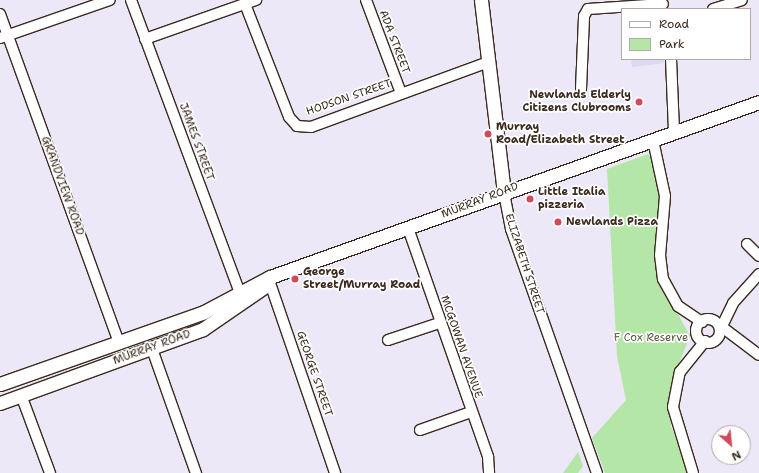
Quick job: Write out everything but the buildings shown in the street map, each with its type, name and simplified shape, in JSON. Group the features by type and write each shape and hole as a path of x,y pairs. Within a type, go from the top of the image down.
{"main road":[{"name":"ELIZABETH STREET","path":"481,0 504,193"},
{"name":"MURRAY ROAD","path":"0,384 204,312 240,293 292,270 759,102"},
{"name":"MURRAY ROAD","path":"0,403 152,349 203,329 270,283 292,270"},
{"path":"146,333 152,349"},
{"name":"GRANDVIEW ROAD","path":"119,343 124,358"},
{"path":"15,379 21,396"}],"street":[{"path":"4,37 110,0"},
{"name":"JAMES STREET","path":"131,0 240,293"},
{"path":"145,39 256,0"},
{"name":"ADA STREET","path":"366,0 401,93"},
{"path":"716,8 742,0"},
{"name":"HODSON STREET","path":"246,4 289,117 297,126 311,126 489,62"},
{"path":"582,89 584,16 588,9 663,4"},
{"name":"GRANDVIEW ROAD","path":"0,14 4,37 119,343"},
{"path":"671,60 674,132"},
{"path":"653,140 665,196 661,267 666,288 694,333 704,341"},
{"name":"ELIZABETH STREET","path":"504,193 511,228 597,473"},
{"name":"MCGOWAN AVENUE","path":"408,228 439,323 488,457 489,473"},
{"path":"747,244 759,256"},
{"path":"693,473 673,407 684,363 694,333 707,321 733,303 759,274"},
{"name":"GEORGE STREET","path":"270,283 335,473"},
{"path":"716,339 733,303"},
{"path":"678,306 722,327 742,345 759,355"},
{"path":"388,340 439,323"},
{"path":"684,363 704,341 716,339 742,345"},
{"path":"152,349 196,473"},
{"path":"21,396 50,473"},
{"path":"420,430 471,412"}],"shaded area":[{"path":"631,60 664,60 664,63 632,67"}],"green space":[{"name":"F Cox Reserve","path":"648,154 654,162 661,200 656,262 659,279 690,336 671,383 670,411 671,426 689,473 605,473 592,438 626,400 617,356 607,169"},
{"path":"578,452 583,466 578,473 563,473"}],"place":[{"name":"Newlands Elderly Citizens Clubrooms","path":"639,102"},
{"name":"Murray Road/Elizabeth Street","path":"488,134"},
{"name":"Little Italia pizzeria","path":"530,199"},
{"name":"Newlands Pizza","path":"558,222"},
{"name":"George Street/Murray Road","path":"295,279"}]}
